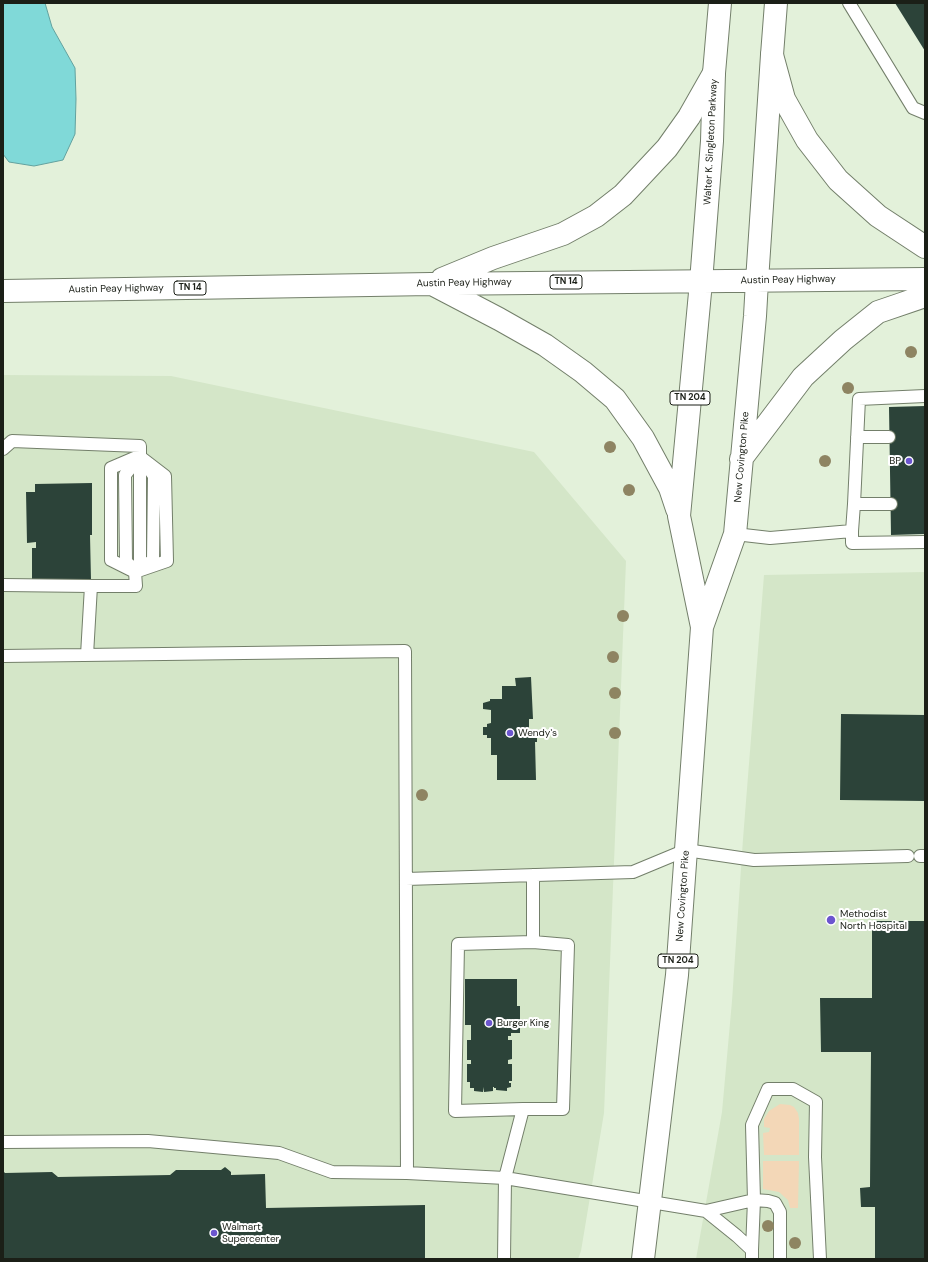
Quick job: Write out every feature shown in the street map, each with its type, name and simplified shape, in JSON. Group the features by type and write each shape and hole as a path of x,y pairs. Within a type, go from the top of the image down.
{"main road":[{"name":"Walter K. Singleton Parkway","path":"701,282 712,141 714,73 720,3"},
{"name":"TN 204","path":"756,281 776,3"},
{"path":"772,55 784,99 807,140 838,180 878,216 925,247"},
{"path":"431,284 493,258 563,234 596,216 623,195 667,148 689,117 714,73"},
{"name":"Austin Peay Highway","path":"3,291 431,284 925,279"},
{"name":"New Covington Pike","path":"702,627 735,534 755,316 756,281"},
{"name":"New Covington Pike","path":"643,1259 677,974 702,627 680,516 683,467 701,282"},
{"path":"431,284 499,319 545,345 583,372 615,399 643,438 670,488 680,516"},
{"path":"741,458 803,377 843,340 878,312 925,296"}],"lane":[{"path":"849,3 913,108 925,112"},
{"path":"925,396 859,399 852,543 925,542"},
{"path":"857,437 889,437"},
{"path":"3,450 12,440 140,446 140,561 135,572 136,586 3,585"},
{"path":"139,456 165,476 167,561 135,572 112,560 111,468 139,456"},
{"path":"854,504 891,504"},
{"path":"735,534 770,538 852,531"},
{"path":"87,655 91,586"},
{"path":"3,656 405,651 407,1173"},
{"path":"406,878 633,872 686,850 754,860 908,856"},
{"path":"533,875 533,942"},
{"path":"533,942 568,945 563,1109 455,1111 458,944 533,942"},
{"path":"752,1254 754,1200 752,1124 768,1089 793,1089 816,1102 816,1157 820,1259"},
{"path":"504,1259 505,1178 523,1110"},
{"path":"3,1142 155,1141 279,1153 332,1172 407,1173 505,1178 706,1211 754,1200 768,1201 775,1203 780,1212 780,1259"},
{"path":"706,1211 737,1236 752,1254"}],"shaded area":[{"path":"3,375 171,376 534,452 626,561 604,1113 581,1251 578,1259 3,1259"},
{"name":"Methodist North Hospital","path":"925,572 925,1259 696,1259 722,1112 732,1001 764,575"},
{"path":"780,1104 794,1107 798,1113 799,1155 764,1155 763,1133 769,1132 770,1128 764,1127 764,1119 769,1111"},
{"path":"763,1161 799,1161 798,1208 790,1208 788,1200 779,1192 763,1189"}],"water":[{"path":"3,3 45,3 52,27 75,68 75,134 63,160 34,166 9,162 3,154"}],"building":[{"path":"895,3 925,3 925,51"},
{"path":"925,406 925,534 891,535 889,407"},
{"path":"92,483 92,535 90,535 91,580 32,581 32,548 36,548 36,542 27,543 26,492 35,492 35,484"},
{"path":"531,677 533,719 529,719 529,738 537,738 537,742 535,742 536,780 497,780 497,755 491,755 491,738 487,738 487,735 483,735 483,727 487,727 487,724 491,723 491,710 483,709 483,703 490,701 490,699 502,699 502,686 516,686 515,678"},
{"path":"841,714 925,715 925,801 840,800"},
{"path":"872,921 925,921 925,1259 875,1259 875,1207 861,1207 860,1188 870,1187 871,1052 821,1052 820,998 872,998"},
{"path":"465,979 517,979 517,1006 520,1006 520,1033 511,1033 511,1036 508,1036 508,1040 512,1040 512,1059 508,1060 508,1064 512,1064 512,1081 509,1081 509,1083 511,1083 511,1087 507,1088 507,1091 496,1090 496,1088 493,1087 493,1091 484,1092 484,1087 483,1092 474,1091 474,1088 470,1088 470,1082 467,1082 467,1064 471,1064 471,1060 467,1060 467,1040 471,1040 471,1025 465,1025"},
{"name":"Walmart Supercenter","path":"225,1167 231,1172 231,1175 265,1174 266,1208 425,1205 425,1259 3,1259 3,1171 5,1173 52,1172 58,1177 170,1175 176,1170 221,1170"}],"place":[{"name":"BP","path":"909,461"},
{"name":"Wendy's","path":"510,733"},
{"name":"Methodist North Hospital","path":"831,920"},
{"name":"Burger King","path":"489,1023"},
{"name":"Walmart Supercenter","path":"214,1233"}]}
